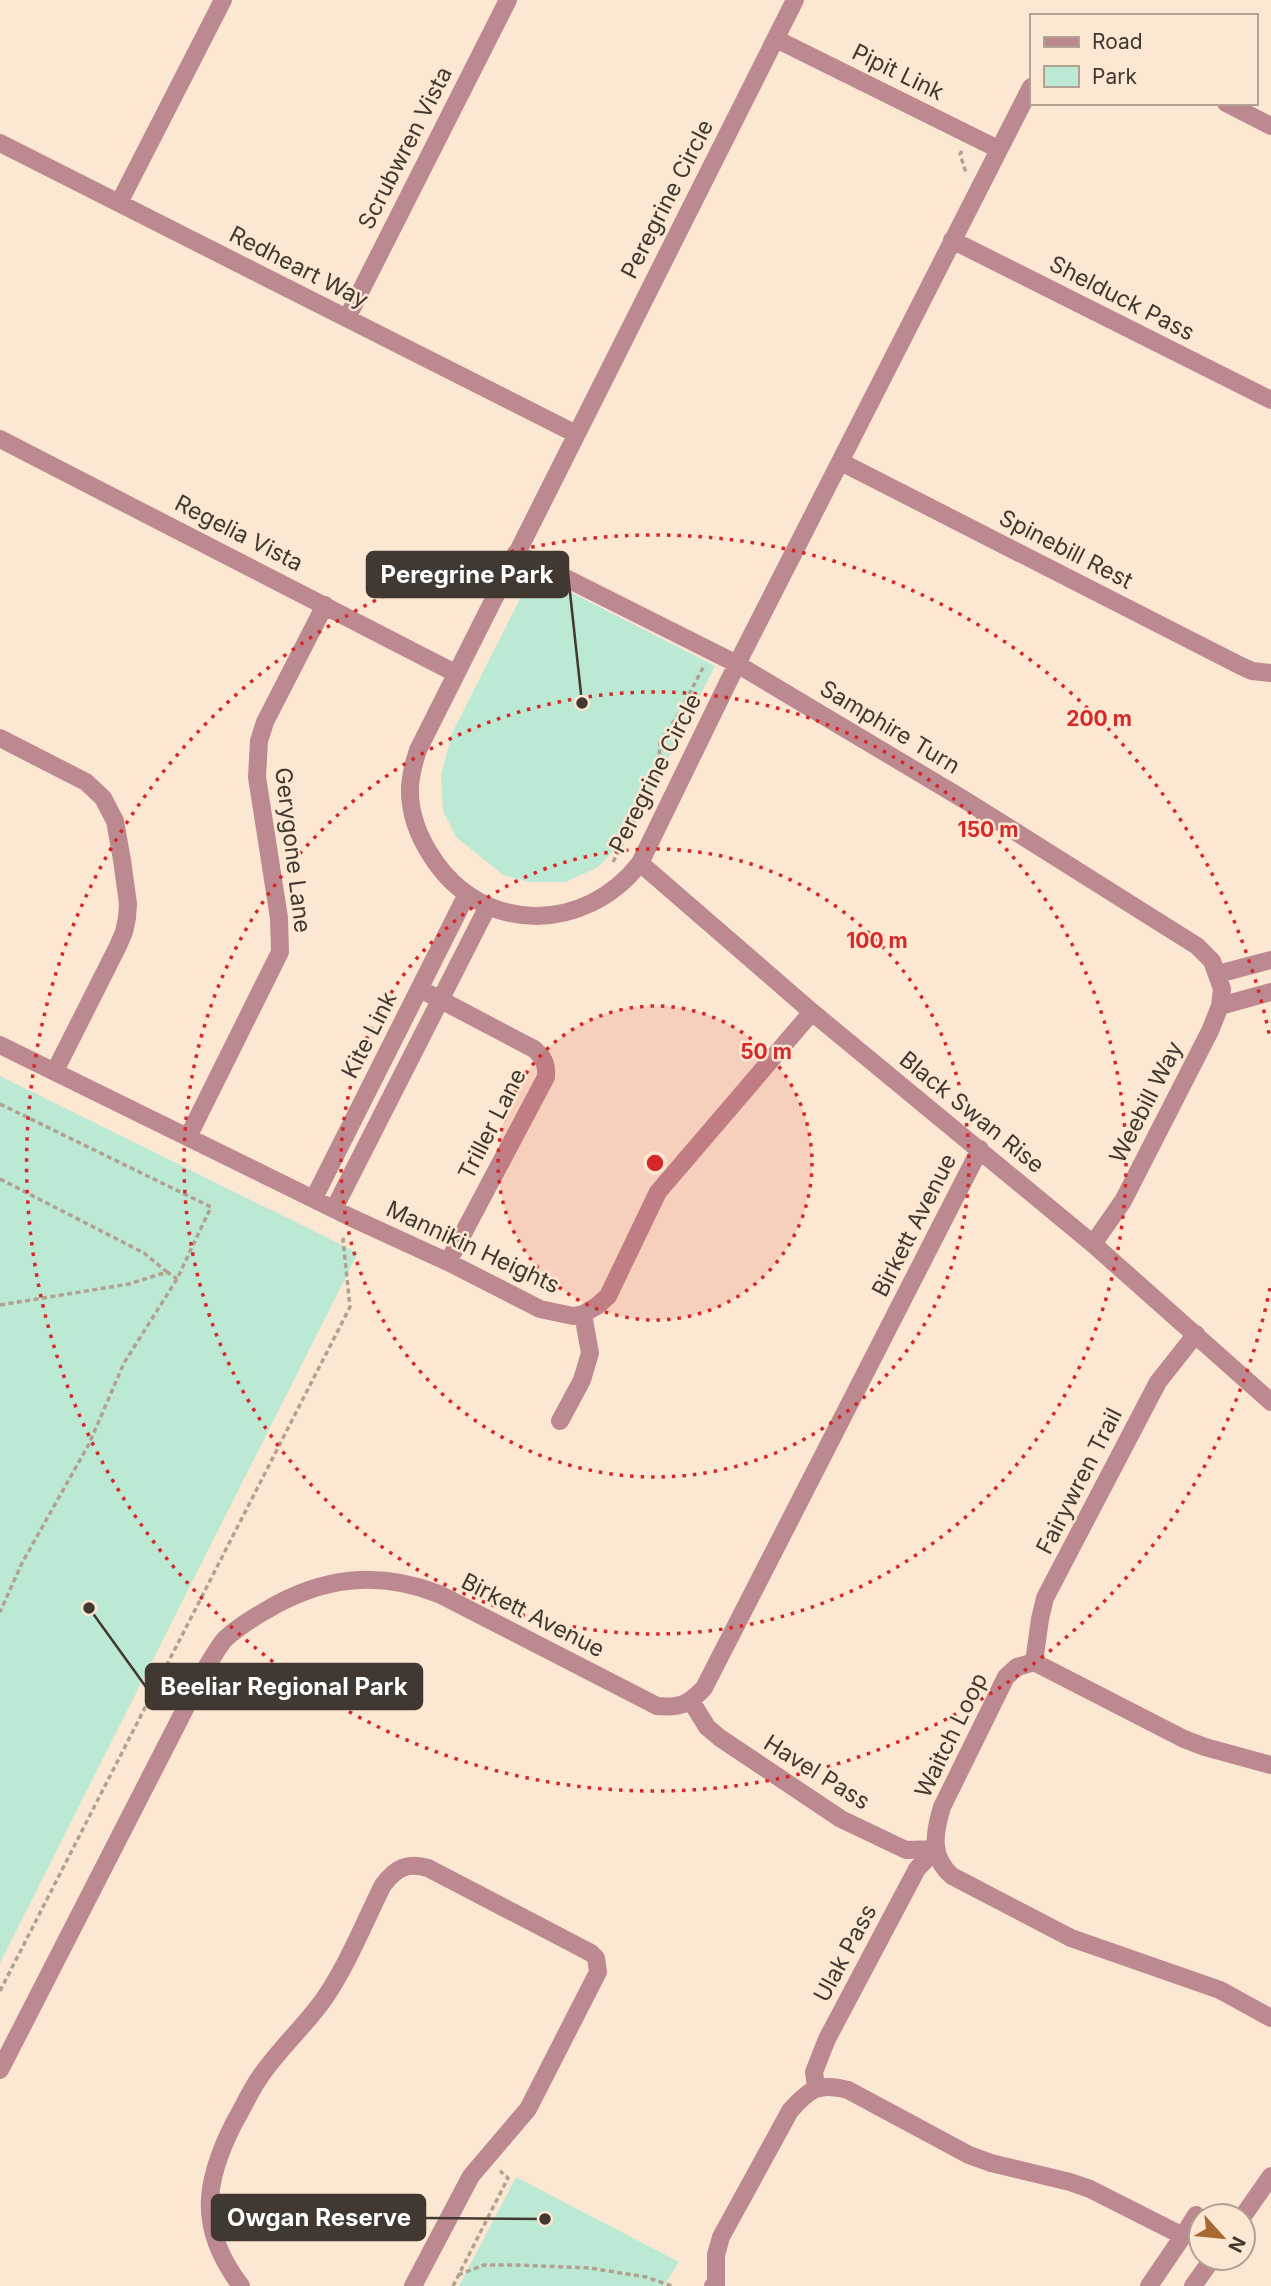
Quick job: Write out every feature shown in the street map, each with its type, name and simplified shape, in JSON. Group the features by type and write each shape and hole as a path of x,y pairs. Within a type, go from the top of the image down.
{"street":[{"path":"119,203 223,0"},
{"name":"Scrubwren Vista","path":"346,318 508,0"},
{"name":"Peregrine Circle","path":"795,0 418,750 410,789 416,827 423,843 438,868 467,894 488,906 528,916 547,916 569,911 607,895 626,880 640,863 737,664 1030,90"},
{"name":"Pipit Link","path":"776,39 998,149"},
{"path":"1230,105 1271,126"},
{"name":"Redheart Way","path":"0,143 576,434"},
{"name":"Shelduck Pass","path":"952,240 1271,400"},
{"name":"Regelia Vista","path":"0,439 455,673"},
{"name":"Spinebill Rest","path":"841,462 1239,665 1252,671 1271,673"},
{"name":"Samphire Turn","path":"516,553 737,664 968,802 1185,939 1212,961 1218,974"},
{"name":"Gerygone Lane","path":"188,1137 280,952 279,918 257,777 259,741 265,722 326,605"},
{"path":"0,738 86,782 95,790 110,809 122,860 128,904 124,932 55,1071"},
{"name":"Black Swan Rise","path":"640,863 812,1012 1093,1244 1271,1402"},
{"name":"Kite Link","path":"314,1198 467,894"},
{"name":"Kite Link","path":"334,1209 488,906"},
{"path":"1218,974 1271,960"},
{"name":"Weebill Way","path":"1093,1244 1123,1201 1210,1031 1220,1006 1222,989 1218,974"},
{"name":"Triller Lane","path":"420,989 534,1049 544,1057 547,1068 546,1077 448,1262"},
{"path":"1220,1006 1271,992"},
{"name":"Mannikin Heights","path":"0,1045 352,1218 448,1262 540,1310 573,1316 583,1314 608,1296 658,1192 812,1012"},
{"name":"Birkett Avenue","path":"0,2070 207,1666 224,1641 249,1620 278,1603 309,1589 343,1581 377,1580 415,1585 439,1594 657,1706 674,1707 691,1701 704,1688 981,1149"},
{"path":"560,1421 582,1381 590,1353 583,1314"},
{"name":"Fairywren Trail","path":"1034,1662 1045,1598 1158,1382 1196,1334"},
{"path":"1034,1662 1184,1739 1271,1765"},
{"name":"Waitch Loop","path":"936,1849 936,1827 942,1807 998,1690 1011,1670 1034,1662"},
{"name":"Havel Pass","path":"691,1701 707,1727 720,1738 841,1819 906,1850 936,1849"},
{"path":"936,1849 943,1868 952,1876 1071,1938 1220,1990 1271,2018"},
{"name":"Ulak Pass","path":"816,2087 814,2072 827,2039 918,1869 936,1849"},
{"path":"241,2286 221,2253 208,2208 210,2185 217,2159 260,2077 334,1983 383,1885 391,1874 402,1867 415,1864 428,1868 591,1953 596,1958 597,1965 596,1979 528,2109 484,2160 461,2192 413,2286"},
{"path":"715,2286 716,2255 721,2237 790,2111 803,2095 816,2087 832,2086 848,2090 969,2155 1080,2186 1182,2236"},
{"path":"1253,2202 1271,2176"},
{"path":"1149,2286 1187,2229"}],"path":[{"path":"0,1104 211,1207 177,1279 124,1363 89,1444 22,1563 0,1612"},
{"path":"0,1179 144,1253 177,1279"},
{"path":"0,1991 350,1307 343,1240 352,1218"},
{"path":"0,1305 129,1284 167,1272"},
{"path":"453,2286 508,2178 484,2160"},
{"path":"458,2275 484,2265 515,2264 578,2268 646,2277 671,2286"}],"green space":[{"path":"533,573 715,666 629,836 598,867 566,882 529,882 503,875 456,837 443,811 441,775 452,733"},
{"path":"0,1076 358,1253 0,1963"},
{"path":"516,2177 679,2262 664,2286 459,2286"}],"place":[{"name":"Peregrine Park","path":"582,703"},
{"name":"Beeliar Regional Park","path":"89,1608"},
{"name":"Owgan Reserve","path":"545,2219"}]}
